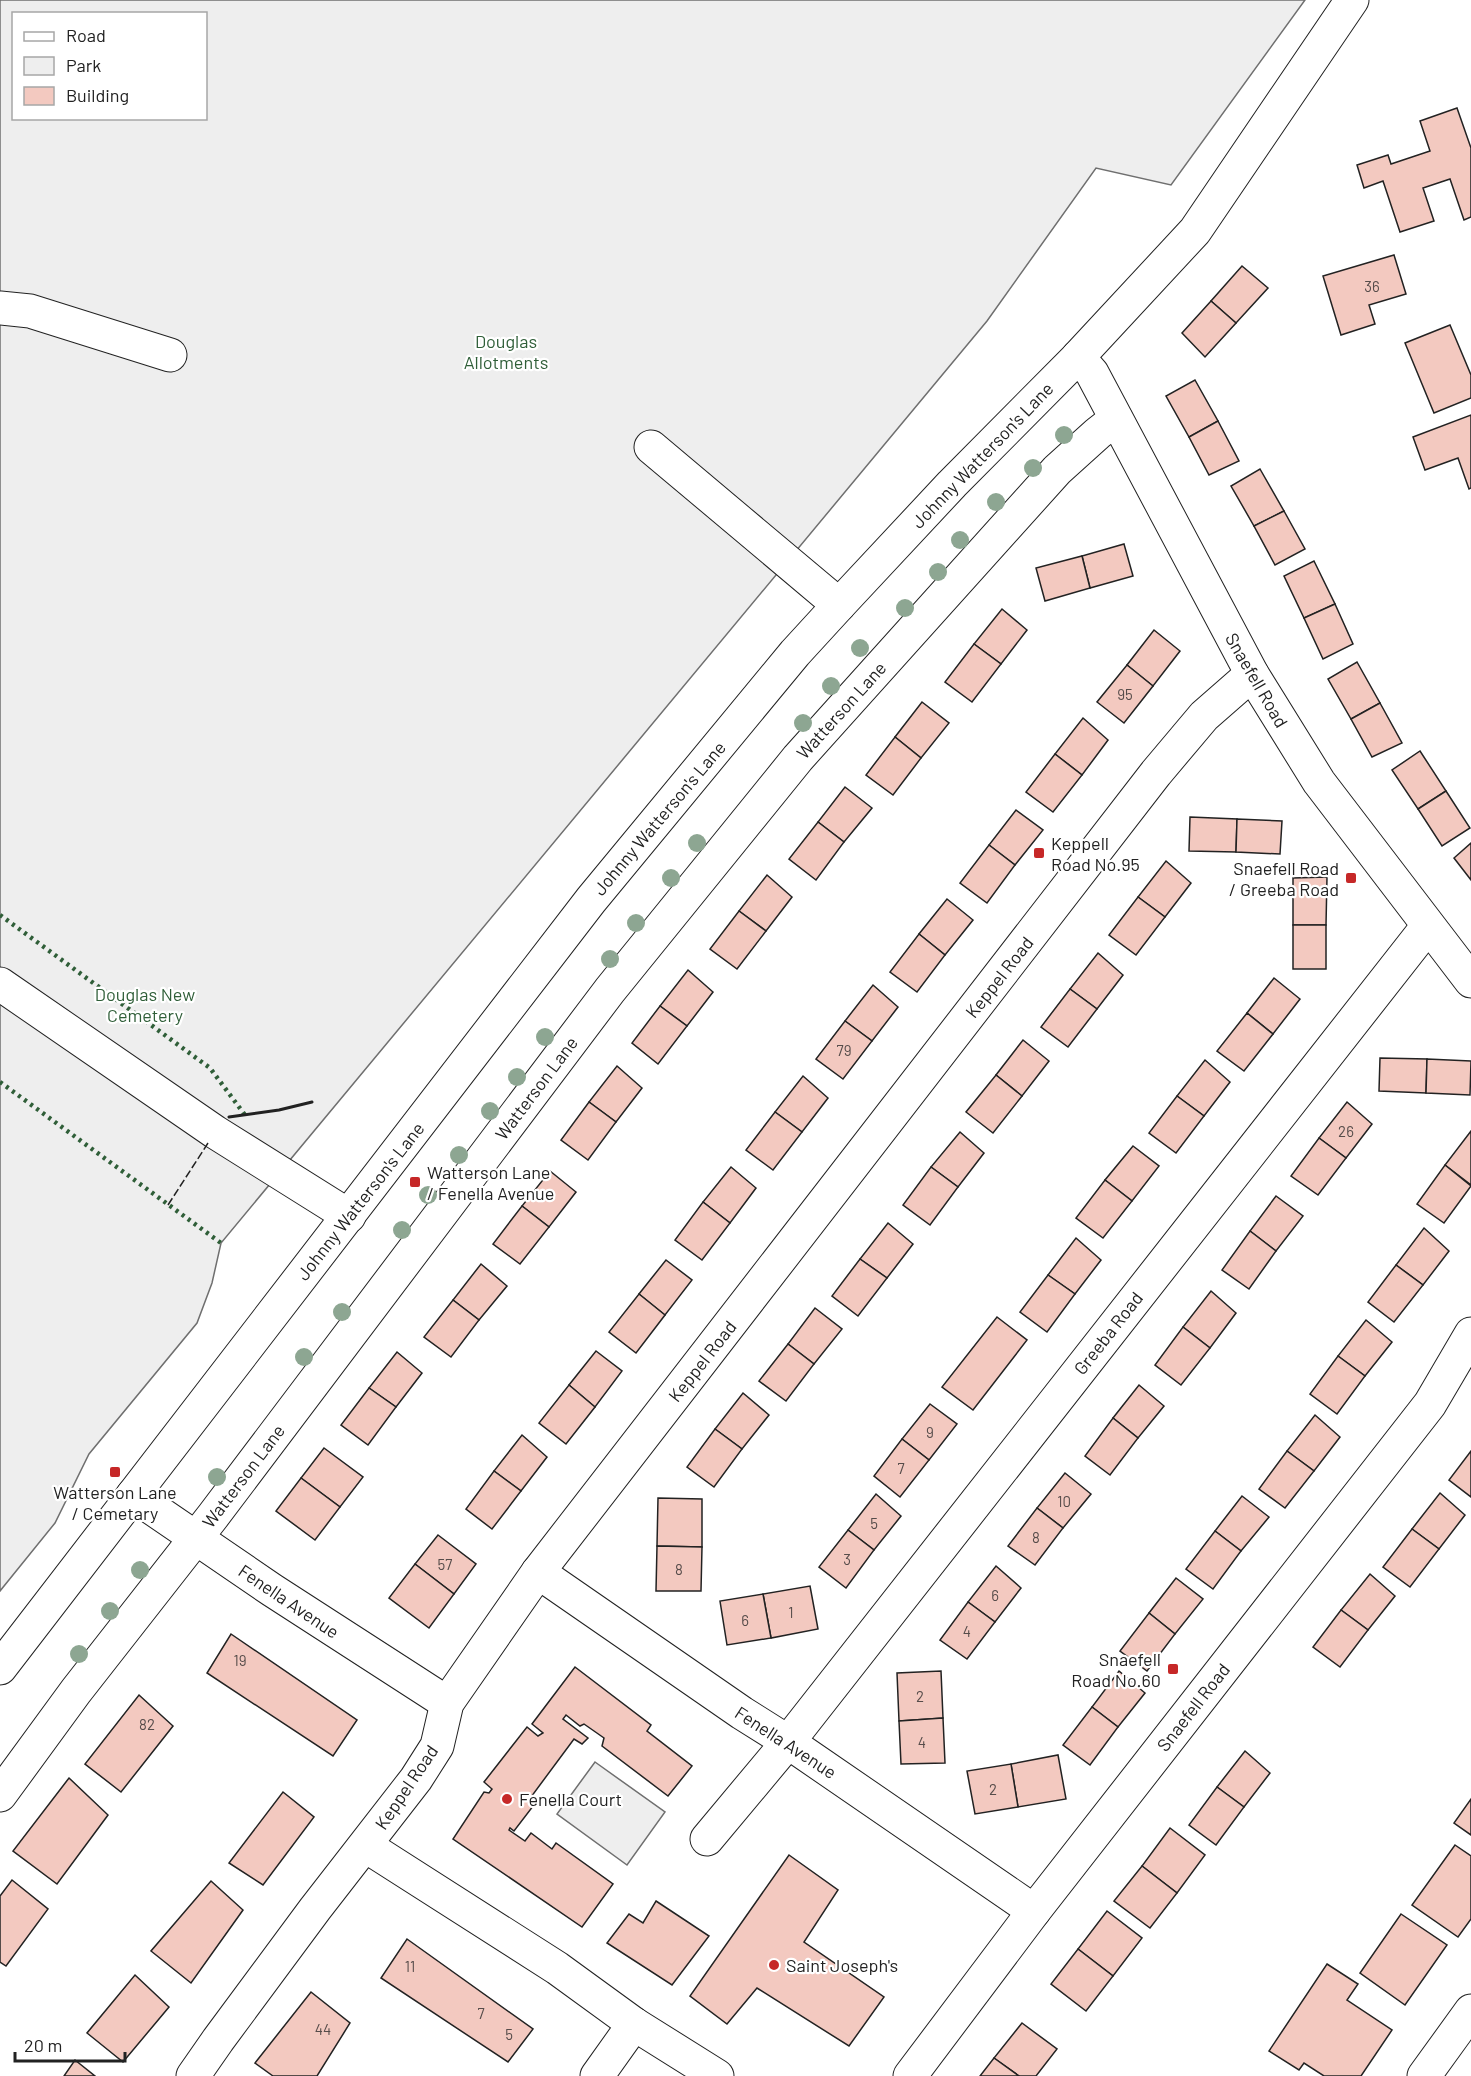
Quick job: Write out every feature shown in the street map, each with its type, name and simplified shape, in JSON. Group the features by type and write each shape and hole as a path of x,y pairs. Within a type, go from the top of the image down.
{"main road":[{"name":"Johnny Watterson's Lane","path":"0,1668 591,900 795,653 839,604 952,484 1078,357 1195,231 1352,0"},
{"path":"0,308 30,311 170,355"},
{"name":"Snaefell Road","path":"1078,357 1092,372 1252,674 1319,782 1471,981"},
{"name":"Watterson Lane","path":"0,1795 76,1691 196,1538 610,990 798,758 1057,470 1116,419"},
{"path":"651,447 839,604"},
{"name":"Keppel Road","path":"194,2076 315,1909 416,1779 437,1746 447,1703 538,1572 1156,773 1204,716 1252,674"},
{"name":"Greeba Road","path":"788,1742 1428,926"},
{"path":"0,984 215,1132 349,1216"},
{"name":"Snaefell Road","path":"910,2076 1034,1911 1430,1404 1471,1335"},
{"name":"Fenella Avenue","path":"133,1495 447,1703"},
{"name":"Fenella Avenue","path":"538,1572 1034,1911"},
{"path":"707,1839 788,1742"},
{"path":"366,1845 557,1968 633,2024 717,2076"},
{"path":"1424,2076 1471,2011"},
{"path":"597,2076 633,2024"}],"green space":[{"name":"Douglas Allotments","path":"0,0 1305,0 1171,185 1096,168 987,321 221,1243 212,1283 197,1323 89,1454 55,1523 0,1591"},
{"path":"595,1762 665,1812 627,1865 557,1814"}],"building":[{"path":"1457,108 1471,148 1471,217 1464,220 1450,179 1423,188 1434,221 1400,232 1383,181 1364,188 1357,165 1388,155 1391,164 1430,151 1420,121"},
{"path":"1394,255 1406,294 1369,305 1375,324 1341,335 1323,276"},
{"path":"1242,266 1268,288 1236,323 1211,301"},
{"path":"1211,301 1236,323 1205,357 1182,333"},
{"path":"1450,325 1471,375 1471,398 1434,413 1405,343"},
{"path":"1195,380 1218,421 1189,437 1166,396"},
{"path":"1471,415 1471,488 1469,489 1458,458 1425,470 1413,437"},
{"path":"1218,421 1239,461 1209,475 1189,437"},
{"path":"1260,469 1284,511 1254,526 1231,486"},
{"path":"1284,511 1305,549 1275,565 1254,526"},
{"path":"1124,544 1133,576 1090,588 1082,556"},
{"path":"1082,556 1090,588 1045,601 1036,568"},
{"path":"1314,561 1335,604 1304,618 1284,576"},
{"path":"1335,604 1353,644 1323,659 1304,618"},
{"path":"1002,609 1027,630 1001,664 974,644"},
{"path":"1154,630 1180,651 1153,686 1127,665"},
{"path":"974,644 1001,664 972,702 945,682"},
{"path":"1357,662 1380,703 1351,719 1328,679"},
{"path":"1127,665 1153,686 1124,723 1097,702"},
{"path":"922,702 949,723 921,758 895,737"},
{"path":"1380,703 1402,743 1372,757 1351,719"},
{"path":"1083,718 1108,740 1082,775 1055,754"},
{"path":"895,737 921,758 893,795 866,775"},
{"path":"1420,751 1446,791 1418,809 1392,770"},
{"path":"1055,754 1082,775 1053,812 1026,792"},
{"path":"845,787 872,808 844,842 818,822"},
{"path":"1446,791 1470,828 1442,846 1418,809"},
{"path":"1016,810 1043,830 1015,865 989,845"},
{"path":"1190,817 1237,819 1236,852 1189,851"},
{"path":"1237,819 1282,821 1280,854 1236,852"},
{"path":"818,822 844,842 816,880 789,859"},
{"path":"1471,843 1471,880 1454,858"},
{"path":"989,845 1015,865 987,903 960,883"},
{"path":"1166,861 1191,883 1165,917 1138,897"},
{"path":"767,875 792,897 766,931 739,911"},
{"path":"1327,877 1326,925 1293,925 1293,878"},
{"path":"1138,897 1165,917 1136,955 1109,935"},
{"path":"947,899 973,920 945,955 919,934"},
{"path":"739,911 766,931 737,969 710,949"},
{"path":"1293,925 1326,925 1326,969 1293,969"},
{"path":"919,934 945,955 917,992 890,972"},
{"path":"1098,953 1123,975 1097,1009 1070,989"},
{"path":"688,970 713,992 687,1026 660,1006"},
{"path":"1274,978 1300,999 1273,1034 1247,1013"},
{"path":"873,985 898,1007 872,1041 845,1021"},
{"path":"1070,989 1097,1009 1068,1047 1041,1027"},
{"path":"660,1006 687,1026 658,1064 632,1043"},
{"path":"1247,1013 1273,1034 1244,1071 1217,1051"},
{"path":"845,1021 872,1041 843,1079 816,1059"},
{"path":"1023,1040 1049,1061 1022,1096 996,1075"},
{"path":"1380,1058 1427,1059 1426,1093 1379,1091"},
{"path":"1427,1059 1471,1061 1470,1095 1426,1093"},
{"path":"1205,1060 1230,1082 1204,1116 1177,1096"},
{"path":"617,1066 642,1088 616,1122 589,1102"},
{"path":"996,1075 1022,1096 993,1133 966,1112"},
{"path":"803,1076 828,1098 802,1132 775,1112"},
{"path":"1177,1096 1204,1116 1176,1153 1149,1133"},
{"path":"589,1102 616,1122 588,1160 561,1140"},
{"path":"1347,1102 1372,1124 1346,1158 1319,1138"},
{"path":"775,1112 802,1132 773,1170 746,1150"},
{"path":"1471,1131 1471,1185 1445,1165"},
{"path":"960,1132 984,1153 958,1187 931,1167"},
{"path":"1319,1138 1346,1158 1318,1195 1291,1176"},
{"path":"1133,1146 1159,1166 1132,1201 1105,1180"},
{"path":"1445,1165 1471,1186 1444,1223 1417,1204"},
{"path":"731,1167 756,1188 730,1223 703,1202"},
{"path":"931,1167 958,1187 930,1225 903,1205"},
{"path":"550,1171 576,1192 549,1227 522,1206"},
{"path":"1105,1180 1132,1201 1103,1238 1076,1218"},
{"path":"1276,1196 1303,1216 1276,1251 1250,1231"},
{"path":"703,1202 730,1223 702,1260 675,1240"},
{"path":"522,1206 549,1227 520,1264 493,1244"},
{"path":"888,1223 913,1244 887,1278 860,1259"},
{"path":"1424,1228 1449,1251 1423,1285 1396,1265"},
{"path":"1250,1231 1276,1251 1249,1289 1222,1270"},
{"path":"1076,1238 1101,1260 1075,1294 1048,1275"},
{"path":"860,1259 887,1278 858,1316 832,1296"},
{"path":"666,1260 692,1280 665,1315 639,1294"},
{"path":"481,1264 507,1286 479,1320 453,1300"},
{"path":"1396,1265 1423,1285 1394,1322 1368,1302"},
{"path":"1048,1275 1075,1294 1047,1332 1020,1312"},
{"path":"1211,1291 1236,1313 1210,1348 1183,1327"},
{"path":"639,1294 665,1315 636,1353 609,1332"},
{"path":"453,1300 479,1320 451,1357 424,1337"},
{"path":"815,1308 842,1329 814,1364 788,1344"},
{"path":"997,1317 1027,1340 973,1410 942,1387"},
{"path":"1366,1320 1392,1342 1365,1376 1338,1356"},
{"path":"1183,1327 1210,1348 1181,1385 1155,1365"},
{"path":"788,1344 814,1364 786,1401 759,1381"},
{"path":"596,1351 622,1371 595,1407 569,1385"},
{"path":"397,1352 422,1373 396,1407 369,1388"},
{"path":"1338,1356 1365,1376 1337,1414 1310,1394"},
{"path":"569,1385 595,1407 566,1444 539,1423"},
{"path":"1139,1385 1164,1406 1138,1438 1113,1418"},
{"path":"369,1388 396,1407 368,1445 341,1425"},
{"path":"743,1393 769,1415 742,1449 715,1429"},
{"path":"930,1404 957,1424 929,1460 902,1439"},
{"path":"1315,1415 1340,1437 1314,1471 1287,1451"},
{"path":"1113,1418 1138,1438 1110,1475 1085,1456"},
{"path":"715,1429 742,1449 714,1487 687,1467"},
{"path":"522,1435 547,1457 521,1491 494,1471"},
{"path":"902,1439 929,1460 900,1497 874,1476"},
{"path":"324,1448 363,1477 340,1507 301,1478"},
{"path":"1287,1451 1314,1471 1285,1508 1259,1489"},
{"path":"1471,1451 1471,1497 1449,1480"},
{"path":"494,1471 521,1491 492,1529 466,1509"},
{"path":"1065,1473 1091,1494 1063,1528 1037,1508"},
{"path":"301,1478 340,1507 315,1540 276,1511"},
{"path":"1440,1493 1465,1515 1439,1549 1412,1529"},
{"path":"876,1494 901,1516 874,1550 848,1530"},
{"path":"1242,1496 1269,1517 1241,1551 1215,1531"},
{"path":"658,1498 702,1499 702,1547 657,1546"},
{"path":"1037,1508 1063,1528 1035,1565 1008,1546"},
{"path":"1412,1529 1439,1549 1410,1587 1383,1567"},
{"path":"848,1530 874,1550 846,1588 819,1567"},
{"path":"1215,1531 1241,1551 1213,1589 1186,1569"},
{"path":"438,1535 476,1564 454,1594 415,1564"},
{"path":"657,1546 702,1547 701,1591 656,1591"},
{"path":"415,1564 454,1594 429,1628 389,1598"},
{"path":"996,1566 1021,1588 995,1622 968,1602"},
{"path":"1370,1574 1395,1596 1368,1630 1341,1610"},
{"path":"1176,1578 1203,1599 1175,1634 1149,1613"},
{"path":"810,1586 818,1629 771,1638 763,1594"},
{"path":"763,1594 771,1638 727,1645 720,1601"},
{"path":"968,1602 995,1622 967,1659 940,1640"},
{"path":"1341,1610 1368,1630 1340,1667 1313,1647"},
{"path":"1149,1613 1175,1634 1147,1671 1120,1651"},
{"path":"231,1634 357,1720 333,1756 207,1673"},
{"name":"Fenella Court","path":"575,1667 651,1725 647,1731 692,1766 668,1796 602,1746 604,1738 584,1724 580,1726 566,1715 563,1719 588,1738 582,1744 574,1739 531,1797 537,1801 514,1831 510,1828 509,1830 525,1841 531,1833 552,1849 556,1843 613,1884 582,1927 453,1839 484,1792 489,1793 492,1789 484,1782 527,1727 538,1736 543,1733 532,1724"},
{"path":"941,1671 943,1718 899,1721 897,1673"},
{"path":"1119,1671 1145,1693 1118,1727 1092,1707"},
{"path":"139,1695 173,1726 121,1792 85,1764"},
{"path":"1092,1707 1118,1727 1090,1765 1063,1745"},
{"path":"943,1718 945,1763 901,1764 899,1721"},
{"path":"1245,1751 1270,1773 1244,1807 1217,1787"},
{"path":"1058,1755 1066,1799 1018,1807 1011,1764"},
{"path":"1011,1764 1018,1807 975,1814 967,1771"},
{"path":"69,1778 108,1815 57,1884 13,1851"},
{"path":"1217,1787 1244,1807 1216,1845 1189,1825"},
{"path":"283,1792 314,1817 263,1885 229,1863"},
{"path":"1471,1799 1471,1835 1454,1823"},
{"path":"1170,1828 1205,1855 1177,1893 1142,1866"},
{"path":"1455,1845 1471,1856 1471,1919 1458,1937 1412,1905"},
{"name":"Saint Joseph's","path":"789,1855 838,1890 804,1942 884,1997 849,2046 757,1988 727,2024 690,1996"},
{"path":"1142,1866 1177,1893 1150,1928 1114,1901"},
{"path":"12,1880 48,1909 6,1966 0,1962 0,1896"},
{"path":"211,1881 243,1910 191,1983 151,1951"},
{"path":"656,1901 709,1936 672,1985 607,1943 629,1914 643,1923"},
{"path":"1107,1911 1142,1938 1113,1976 1078,1949"},
{"path":"1401,1914 1447,1945 1405,2005 1360,1973"},
{"path":"407,1939 533,2029 508,2062 381,1978"},
{"path":"1078,1949 1113,1976 1086,2011 1051,1984"},
{"path":"1327,1964 1358,1984 1347,2000 1392,2030 1361,2076 1324,2076 1304,2063 1299,2070 1269,2051"},
{"path":"135,1975 169,2007 123,2062 87,2033"},
{"path":"311,1992 350,2023 317,2076 273,2076 255,2063"},
{"path":"1022,2023 1057,2049 1036,2076 1019,2076 994,2058"},
{"path":"994,2058 1019,2076 980,2076"},
{"path":"75,2060 95,2076 64,2076"}],"hedge":[{"path":"0,915 210,1068 245,1115"},
{"path":"0,1082 221,1243"}],"fence":[{"path":"168,1205 208,1143"}],"wall":[{"path":"229,1117 279,1110 312,1102"}],"place":[{"name":"Keppell Road No.95","path":"1039,853"},
{"name":"Snaefell Road / Greeba Road","path":"1351,878"},
{"name":"Watterson Lane / Fenella Avenue","path":"415,1182"},
{"name":"Watterson Lane / Cemetary","path":"115,1472"},
{"name":"Snaefell Road No.60","path":"1173,1669"},
{"name":"Fenella Court","path":"507,1799"},
{"name":"Saint Joseph's","path":"774,1965"}],"park label":[{"name":"Douglas New Cemetery","path":"145,1004"}]}
